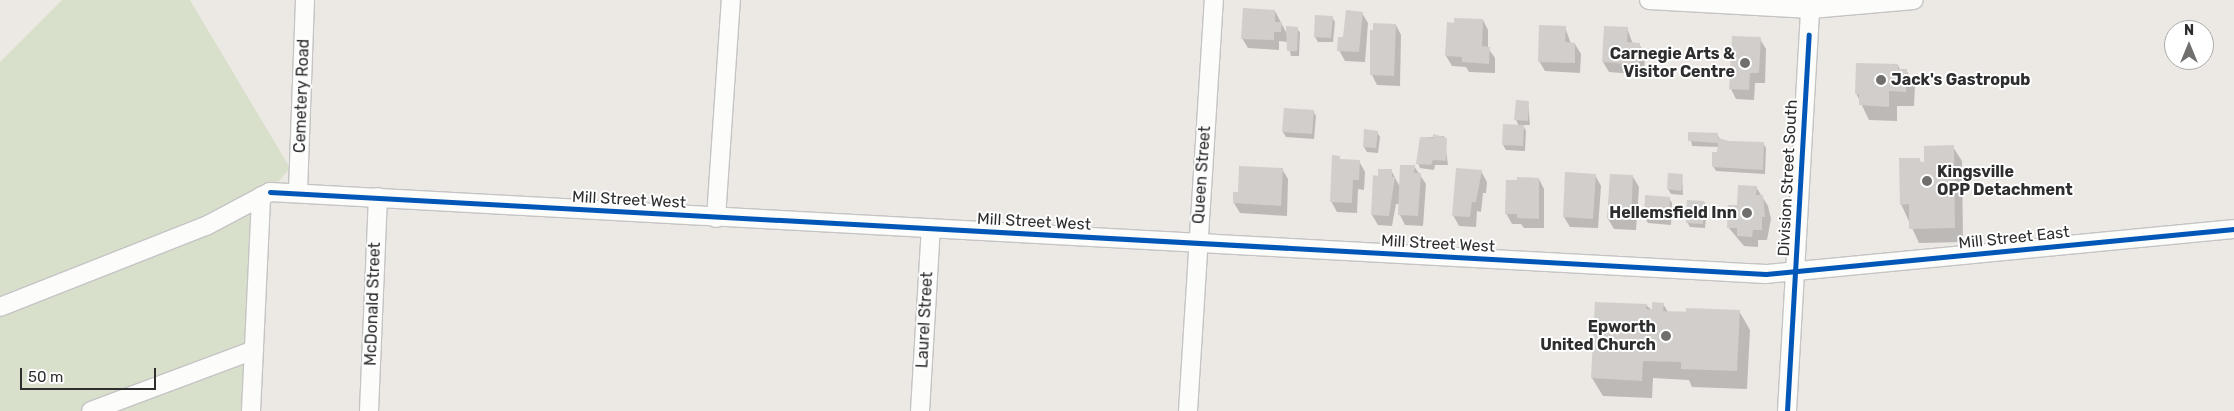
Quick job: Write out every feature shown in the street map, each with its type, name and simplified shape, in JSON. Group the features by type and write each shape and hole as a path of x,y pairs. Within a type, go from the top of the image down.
{"street":[{"name":"Cemetery Road","path":"298,191 306,0"},
{"path":"716,218 732,0"},
{"name":"Queen Street","path":"1188,411 1214,0"},
{"path":"1649,0 1811,4 1914,0"},
{"name":"Division Street South","path":"1787,411 1811,4"},
{"name":"Mill Street West","path":"266,194 298,191 716,218 930,228 1198,244 1766,274 1796,271"},
{"path":"0,307 206,226 266,194"},
{"path":"251,411 266,194"},
{"name":"McDonald Street","path":"369,411 378,197"},
{"name":"Laurel Street","path":"920,411 930,228"},
{"name":"Mill Street East","path":"1796,271 2234,229"},
{"path":"91,411 254,350"}],"green space":[{"path":"62,0 190,0 290,168 270,192 261,411 0,411 0,62"}],"building":[{"path":"1243,8 1275,10 1275,22 1282,22 1281,32 1274,32 1274,40 1241,39"},
{"path":"1346,10 1363,12 1359,52 1337,51 1338,37 1343,37"},
{"path":"1315,15 1333,16 1331,38 1314,37"},
{"path":"1454,18 1483,19 1482,46 1490,47 1489,64 1462,62 1462,57 1445,56 1447,22 1454,23"},
{"path":"1373,23 1396,24 1394,76 1370,75 1370,30 1373,30"},
{"path":"1539,25 1566,26 1565,42 1575,43 1575,63 1538,62"},
{"path":"1286,26 1298,27 1297,51 1287,51"},
{"path":"1604,26 1628,27 1627,42 1640,43 1639,65 1602,62"},
{"name":"Carnegie Arts & Visitor Centre","path":"1732,36 1761,37 1759,73 1750,73 1749,90 1729,89 1730,75 1734,75 1735,72 1730,71"},
{"name":"Jack's Gastropub","path":"1856,63 1898,64 1898,69 1907,69 1906,92 1889,91 1889,107 1859,105 1859,94 1855,94"},
{"path":"1516,100 1529,101 1528,121 1514,120"},
{"path":"1284,108 1314,110 1312,134 1282,132"},
{"path":"1503,124 1524,125 1523,146 1502,145"},
{"path":"1364,129 1378,131 1376,148 1363,147"},
{"path":"1688,132 1718,133 1718,138 1729,141 1764,142 1763,170 1712,167 1712,152 1717,152 1718,143 1688,141"},
{"path":"1433,134 1447,138 1446,161 1433,160 1431,165 1416,164 1420,137 1433,138"},
{"name":"Kingsville OPP Detachment","path":"1954,145 1955,228 1909,229 1909,204 1900,205 1899,158 1920,158 1920,162 1924,162 1924,146"},
{"path":"1332,155 1340,156 1340,159 1360,160 1359,180 1353,180 1352,203 1330,202"},
{"path":"1400,165 1415,165 1414,173 1421,173 1418,216 1398,215"},
{"path":"1239,166 1283,168 1281,206 1233,203 1233,192 1238,192"},
{"path":"1456,168 1482,170 1476,202 1472,202 1470,217 1452,216"},
{"path":"1378,169 1392,169 1392,177 1395,177 1389,216 1371,215 1373,175 1378,176"},
{"path":"1565,172 1596,174 1593,219 1563,217"},
{"path":"1668,173 1683,174 1681,191 1667,189"},
{"path":"1610,174 1633,175 1631,220 1607,219"},
{"path":"1517,177 1539,178 1539,219 1517,218 1517,214 1505,214 1506,180 1517,180"},
{"name":"Hellemsfield Inn","path":"1738,185 1757,186 1756,195 1763,195 1765,217 1762,217 1762,230 1753,230 1752,237 1737,236 1737,228 1727,228 1728,205 1737,205"},
{"path":"1645,195 1670,197 1669,220 1644,219"},
{"path":"1687,200 1704,201 1703,224 1686,223"},
{"name":"Epworth United Church","path":"1595,302 1647,304 1646,309 1652,310 1652,302 1664,303 1663,311 1686,312 1686,308 1740,310 1737,371 1681,369 1681,362 1643,361 1642,381 1591,378"}],"cycle path":[{"path":"1787,411 1809,35"},
{"path":"270,192 1766,274 2234,229"}],"place":[{"name":"Carnegie Arts & Visitor Centre","path":"1745,63"},
{"name":"Jack's Gastropub","path":"1881,80"},
{"name":"Kingsville OPP Detachment","path":"1927,181"},
{"name":"Hellemsfield Inn","path":"1747,213"},
{"name":"Epworth United Church","path":"1666,336"}]}
